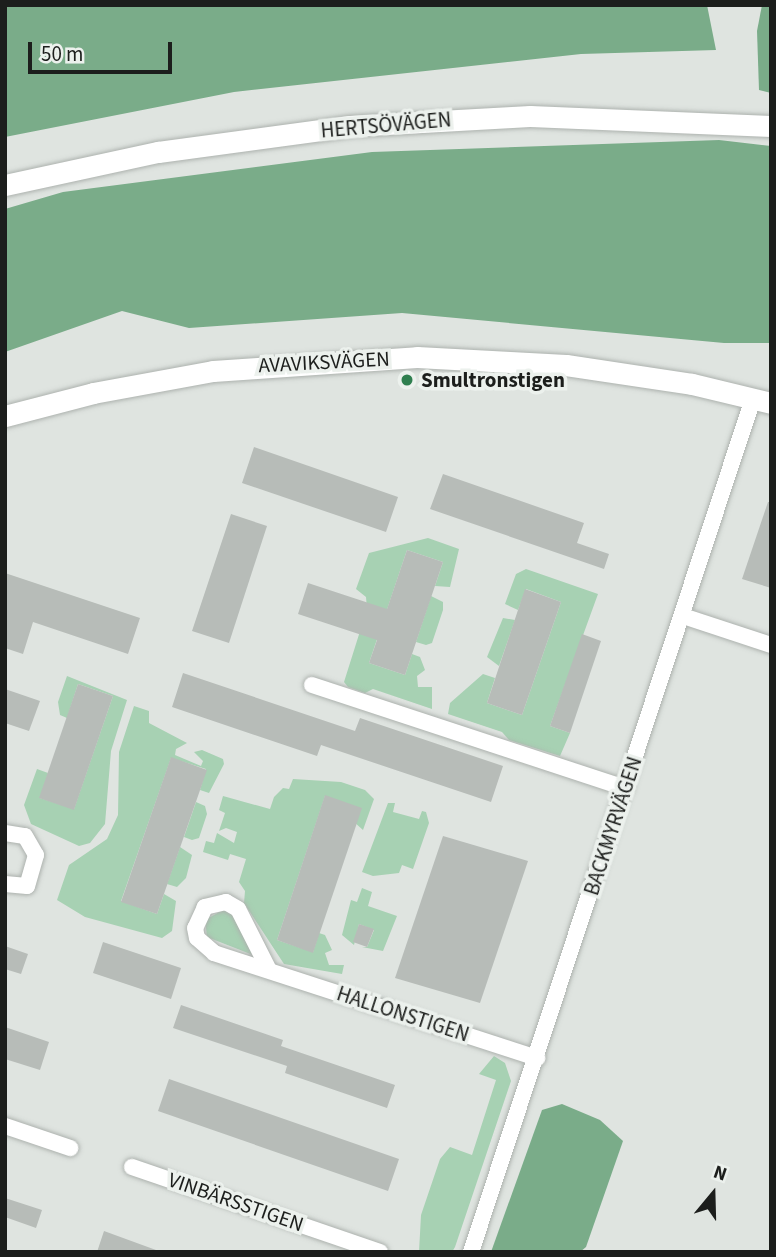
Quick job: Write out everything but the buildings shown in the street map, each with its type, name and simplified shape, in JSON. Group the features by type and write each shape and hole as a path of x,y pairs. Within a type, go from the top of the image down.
{"main road":[{"name":"HERTSÖVÄGEN","path":"5,185 158,152 349,126 530,117 771,126"},
{"name":"AVAVIKSVÄGEN","path":"5,416 103,391 213,371 417,357 566,365 762,401"}],"street":[{"name":"BACKMYRVÄGEN","path":"471,1252 683,616 762,401"},
{"path":"683,616 771,645"},
{"path":"312,685 626,788"},
{"path":"5,832 26,836 36,855 27,886 5,884"},
{"name":"HALLONSTIGEN","path":"269,970 238,909 226,902 205,907 195,928 203,947 269,970 537,1058"},
{"path":"5,1126 71,1148"},
{"name":"VINBÄRSSTIGEN","path":"132,1167 380,1252"}],"green space":[{"path":"5,5 707,5 716,50 581,54 234,92 5,137"},
{"path":"762,5 771,5 771,93 759,90 757,31"},
{"path":"719,140 771,146 771,343 724,343 402,313 189,328 122,311 5,352 5,209 63,192 372,152"},
{"path":"428,538 459,549 450,587 435,586 443,562 407,550 369,663 405,675 412,654 420,657 425,670 417,676 418,687 432,687 432,709 373,689 365,693 348,687 344,682 367,609 366,597 356,589 369,553"},
{"path":"526,569 598,594 550,726 570,733 560,756 509,740 502,732 448,714 450,703 483,674 495,678 487,703 522,715 561,602 526,589 518,610 505,604 516,574"},
{"path":"431,596 443,602 443,610 432,643 426,645 416,642"},
{"path":"503,618 515,620 499,666 487,657"},
{"path":"67,676 127,700 111,751 105,824 90,843 79,846 31,824 24,805 37,769 48,773 40,798 74,809 113,696 78,684 67,718 60,715 58,702"},
{"path":"134,706 149,711 149,723 187,743 176,749 175,755 201,766 203,761 194,752 202,750 223,759 224,764 209,793 200,790 206,769 171,758 121,901 157,914 164,894 176,901 172,931 162,938 85,917 57,900 69,865 107,839 118,815 119,752"},
{"path":"293,779 341,782 365,790 374,799 363,830 325,796 277,940 313,952 319,933 325,935 332,950 325,953 329,965 344,965 342,974 284,964 244,903 245,891 239,882 246,859 230,854 228,860 203,852 206,841 214,843 217,833 234,843 237,832 226,828 219,831 225,813 219,810 223,796 270,809 274,797 283,788 289,789"},
{"path":"196,802 205,806 207,814 199,838 192,840 184,837"},
{"path":"388,803 395,803 393,812 419,819 422,811 426,812 429,823 413,869 402,865 399,873 373,876 362,872"},
{"path":"180,847 192,855 186,878 177,887 167,884"},
{"path":"362,888 372,892 368,906 397,916 383,951 362,947 367,947 374,930 359,924 354,945 342,935 351,900 357,902"},
{"path":"223,910 232,912 253,955 207,937 205,920"},
{"path":"494,1056 505,1063 511,1081 455,1247 452,1252 419,1252 421,1215 440,1159 450,1147 472,1155 496,1080 479,1074"},
{"path":"562,1104 600,1120 623,1141 586,1247 580,1252 491,1252 542,1110"}],"place":[{"name":"Smultronstigen","path":"407,380"}]}
